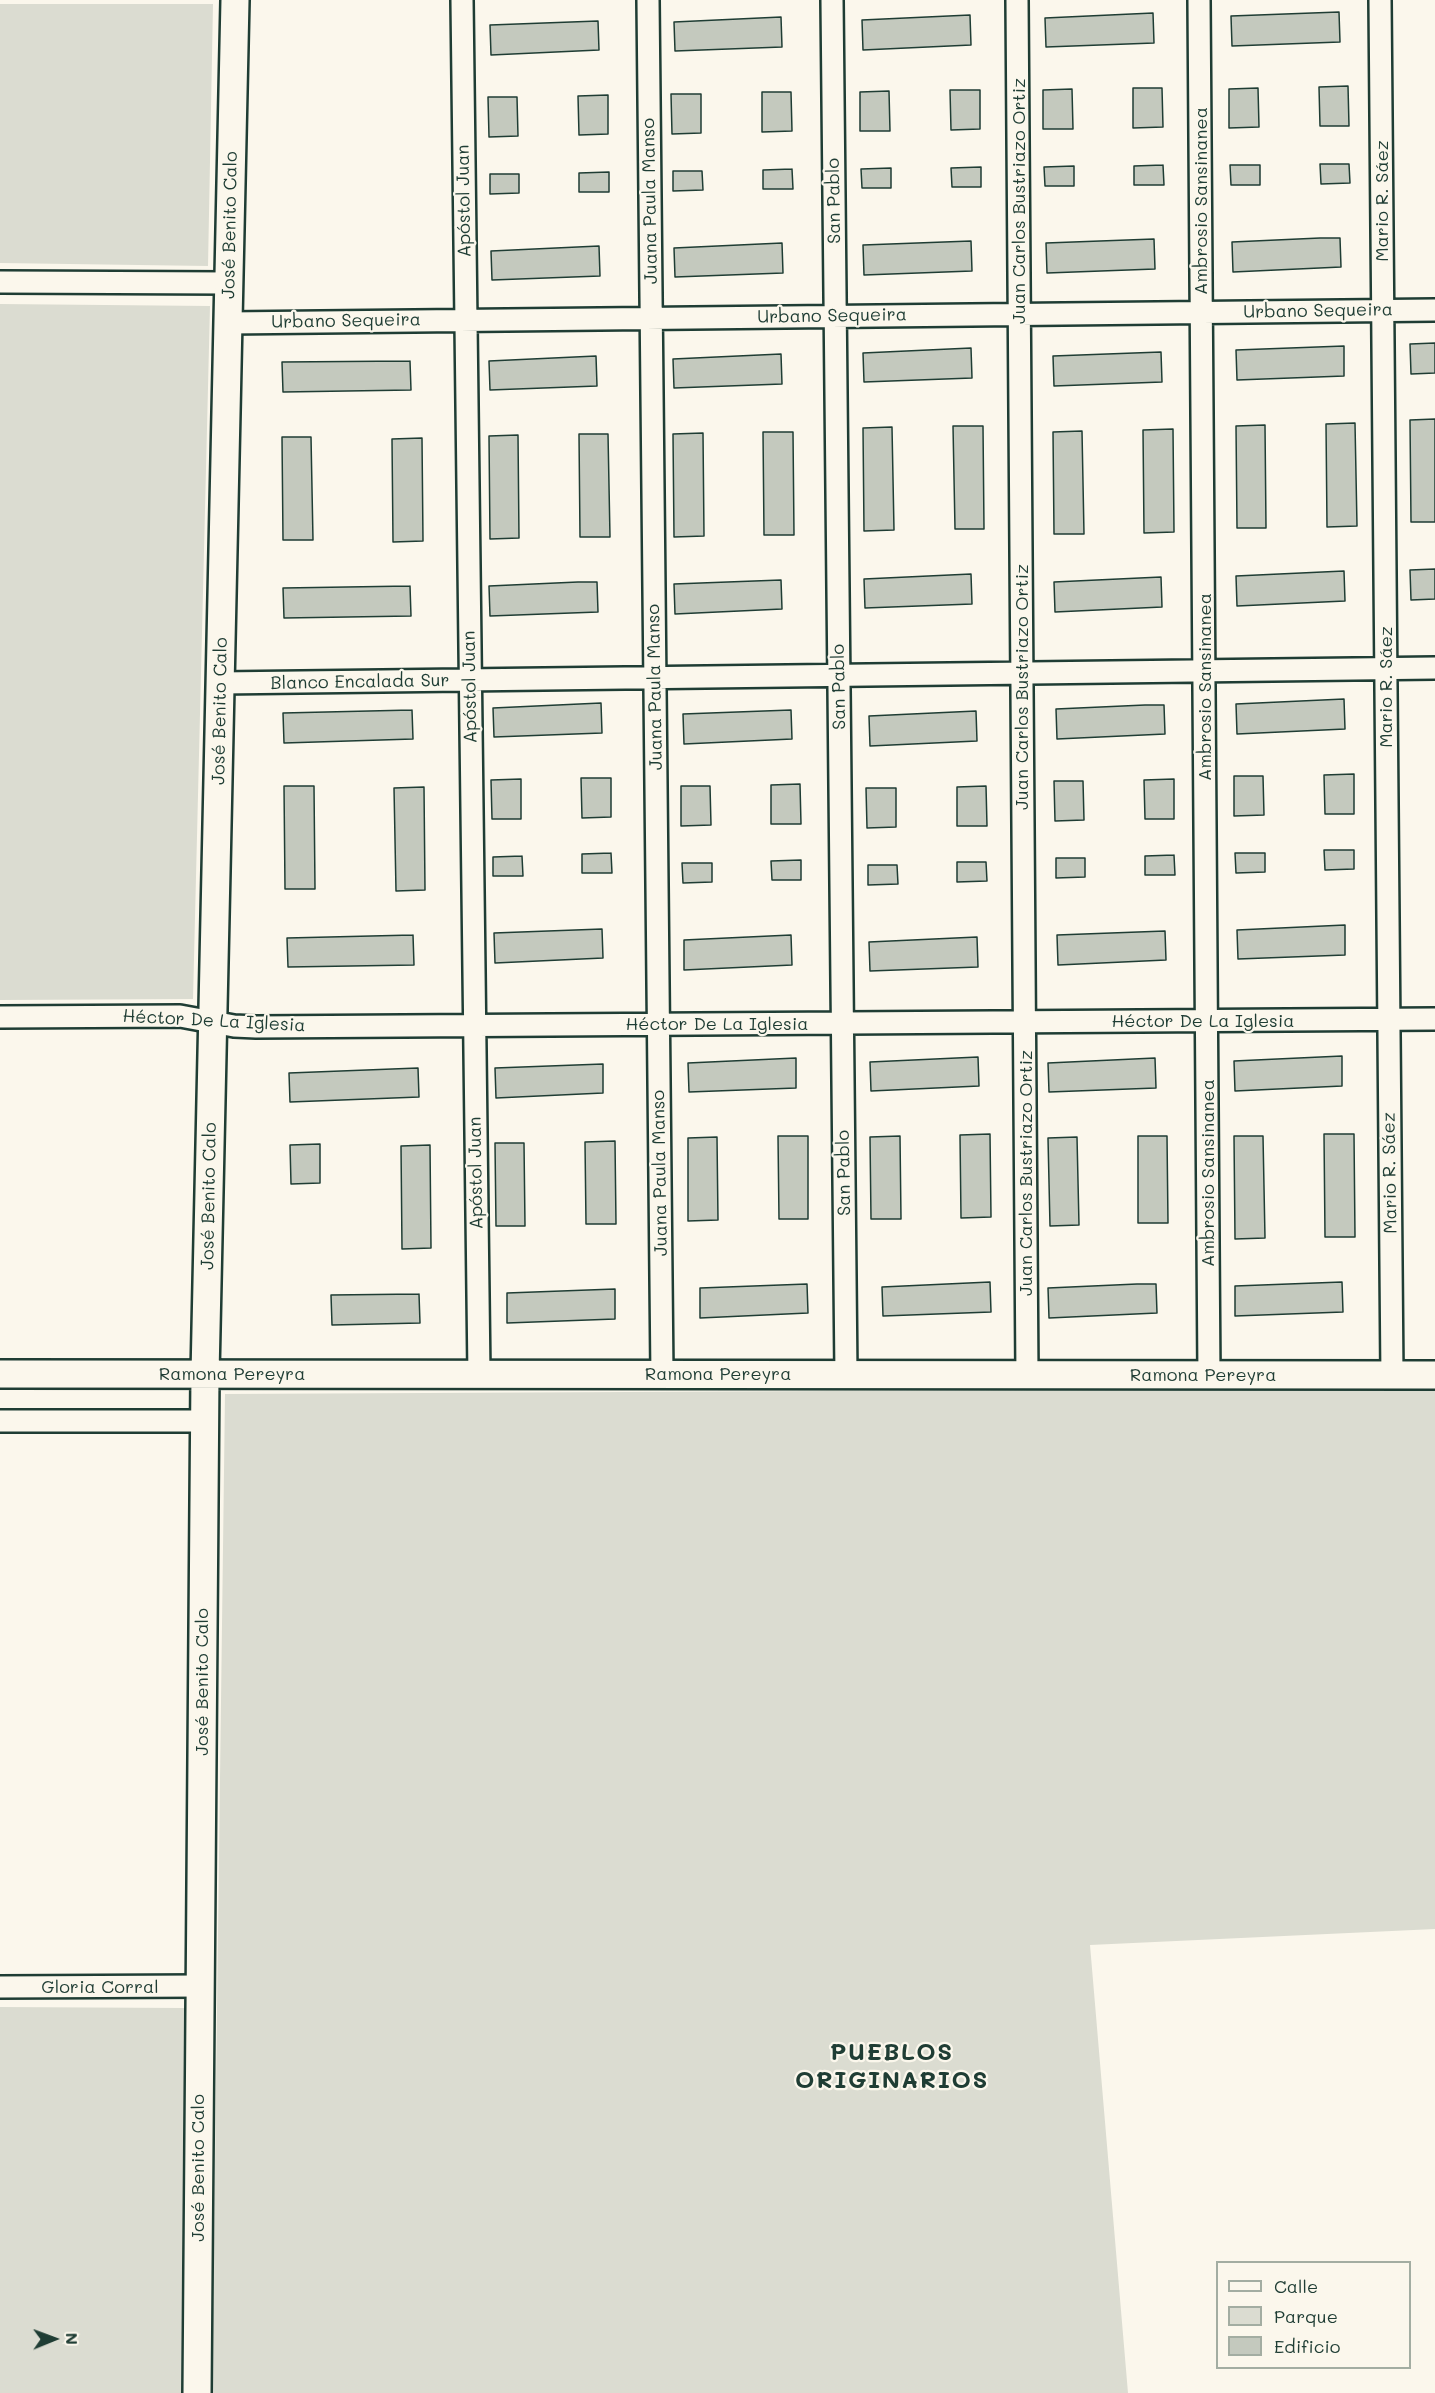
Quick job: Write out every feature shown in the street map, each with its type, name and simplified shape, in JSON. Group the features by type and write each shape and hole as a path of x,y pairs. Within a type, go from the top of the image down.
{"street":[{"name":"José Benito Calo","path":"196,2393 205,1374 235,0"},
{"name":"Apóstol Juan","path":"462,0 479,1374"},
{"name":"Juana Paula Manso","path":"648,0 662,1374"},
{"name":"San Pablo","path":"832,0 846,1374"},
{"name":"Juan Carlos Bustriazo Ortiz","path":"1017,0 1027,1374"},
{"name":"Ambrosio Sansinanea","path":"1199,0 1209,1374"},
{"name":"Mario R. Sáez","path":"1380,0 1392,1375"},
{"path":"0,282 229,283"},
{"name":"Urbano Sequeira","path":"228,323 1435,310"},
{"name":"Blanco Encalada Sur","path":"220,683 1435,668"},
{"name":"Héctor De La Iglesia","path":"0,1017 169,1015 256,1027 1435,1019"},
{"name":"Ramona Pereyra","path":"0,1374 1435,1375"},
{"path":"0,1421 205,1421"},
{"name":"Gloria Corral","path":"0,1987 200,1986"}],"green space":[{"path":"0,4 213,4 208,266 0,263"},
{"path":"0,304 210,306 193,999 0,1000"},
{"path":"1435,1388 1435,1929 1090,1945 1128,2393 212,2393 225,1394"},
{"path":"0,2007 184,2008 181,2393 0,2393"}],"building":[{"path":"1339,12 1340,42 1232,46 1231,16"},
{"path":"1153,13 1154,43 1046,47 1045,18"},
{"path":"970,15 971,45 863,50 862,20"},
{"path":"781,17 782,47 675,51 674,22"},
{"path":"598,21 599,50 491,55 490,25"},
{"path":"1348,86 1349,126 1320,126 1319,87"},
{"path":"1133,88 1162,88 1163,127 1133,128"},
{"path":"1258,88 1259,127 1229,128 1229,89"},
{"path":"1072,89 1073,129 1043,129 1043,90"},
{"path":"950,90 980,90 980,129 951,130"},
{"path":"889,91 890,131 860,131 860,92"},
{"path":"762,92 791,92 792,131 762,132"},
{"path":"671,94 701,94 701,133 672,134"},
{"path":"608,95 608,134 579,135 578,96"},
{"path":"488,97 517,97 518,136 489,137"},
{"path":"1320,164 1349,164 1350,183 1321,184"},
{"path":"1163,165 1164,185 1134,185 1134,166"},
{"path":"1230,165 1260,165 1260,185 1231,185"},
{"path":"1074,166 1074,186 1045,186 1044,167"},
{"path":"981,167 981,187 952,187 951,168"},
{"path":"891,168 891,188 862,188 861,169"},
{"path":"792,169 793,189 763,189 763,170"},
{"path":"673,171 702,171 703,190 673,191"},
{"path":"609,172 609,192 579,192 579,173"},
{"path":"490,174 519,174 519,193 490,194"},
{"path":"1340,238 1341,267 1233,272 1232,242"},
{"path":"1154,239 1155,269 1047,273 1046,243"},
{"path":"971,241 972,271 864,275 863,245"},
{"path":"782,243 783,273 675,277 674,248"},
{"path":"599,246 600,276 492,280 491,251"},
{"path":"1435,343 1435,373 1411,374 1410,344"},
{"path":"1344,346 1344,376 1237,380 1236,350"},
{"path":"971,348 972,378 864,382 863,353"},
{"path":"1161,352 1162,382 1054,386 1053,356"},
{"path":"781,354 782,384 674,388 673,359"},
{"path":"596,356 597,386 490,390 489,361"},
{"path":"410,361 411,390 283,392 282,362"},
{"path":"1435,419 1435,522 1411,522 1410,420"},
{"path":"1355,423 1357,526 1327,527 1326,424"},
{"path":"1265,425 1266,528 1237,528 1236,426"},
{"path":"953,426 983,426 984,529 955,529"},
{"path":"892,427 894,530 864,531 863,428"},
{"path":"1173,429 1174,532 1144,533 1143,430"},
{"path":"1082,431 1084,534 1054,534 1053,432"},
{"path":"763,432 793,432 794,535 764,535"},
{"path":"703,433 704,536 674,537 673,434"},
{"path":"579,434 608,434 610,537 580,537"},
{"path":"518,435 519,538 490,539 489,436"},
{"path":"282,437 311,437 313,540 283,540"},
{"path":"422,438 423,541 393,542 392,439"},
{"path":"1435,569 1435,599 1411,600 1410,570"},
{"path":"1344,571 1345,601 1237,606 1236,576"},
{"path":"971,574 972,604 865,608 864,579"},
{"path":"1161,577 1162,607 1055,612 1054,582"},
{"path":"781,580 782,609 675,614 674,584"},
{"path":"597,582 598,612 490,616 489,586"},
{"path":"410,586 411,616 284,618 283,588"},
{"path":"1344,699 1345,729 1237,734 1236,704"},
{"path":"601,703 602,733 494,737 493,708"},
{"path":"1164,705 1165,734 1057,739 1056,709"},
{"path":"412,710 413,739 284,743 283,713"},
{"path":"791,710 792,739 684,744 683,714"},
{"path":"976,711 977,741 870,746 869,716"},
{"path":"1354,774 1354,814 1325,814 1324,775"},
{"path":"1234,776 1263,776 1264,815 1234,816"},
{"path":"581,778 611,778 611,817 582,818"},
{"path":"521,779 521,819 492,819 491,780"},
{"path":"1174,779 1174,819 1145,819 1144,780"},
{"path":"1054,781 1083,781 1084,820 1055,821"},
{"path":"800,784 801,824 771,824 771,785"},
{"path":"284,786 314,786 315,889 285,889"},
{"path":"681,786 710,786 711,825 681,826"},
{"path":"986,786 987,826 957,826 957,787"},
{"path":"424,787 425,890 396,891 394,788"},
{"path":"866,788 896,788 896,827 867,828"},
{"path":"1324,850 1354,850 1354,869 1325,870"},
{"path":"611,853 612,873 582,873 582,854"},
{"path":"1235,853 1265,853 1265,872 1236,873"},
{"path":"1174,855 1175,875 1145,875 1145,856"},
{"path":"522,856 523,876 493,876 493,857"},
{"path":"1056,858 1085,858 1085,877 1056,878"},
{"path":"801,860 801,880 772,880 771,861"},
{"path":"957,862 986,862 987,881 957,882"},
{"path":"682,863 712,863 712,882 683,883"},
{"path":"868,865 897,865 898,884 868,885"},
{"path":"1345,925 1345,955 1238,959 1237,930"},
{"path":"602,929 603,958 495,963 494,933"},
{"path":"1165,931 1166,960 1058,965 1057,935"},
{"path":"413,935 414,965 288,967 287,938"},
{"path":"791,935 792,965 684,970 684,940"},
{"path":"977,937 978,967 870,971 869,942"},
{"path":"1342,1056 1342,1086 1235,1091 1234,1061"},
{"path":"978,1057 979,1086 871,1091 870,1062"},
{"path":"796,1058 796,1088 689,1092 688,1063"},
{"path":"1155,1058 1156,1088 1049,1092 1048,1063"},
{"path":"603,1064 603,1093 496,1098 495,1068"},
{"path":"418,1068 419,1097 290,1102 289,1073"},
{"path":"990,1134 991,1217 961,1218 960,1135"},
{"path":"1324,1134 1354,1134 1355,1237 1325,1237"},
{"path":"778,1136 808,1136 808,1219 779,1219"},
{"path":"900,1136 901,1219 871,1219 870,1137"},
{"path":"1138,1136 1167,1136 1168,1223 1138,1223"},
{"path":"1234,1136 1263,1136 1265,1238 1235,1239"},
{"path":"717,1137 718,1220 688,1221 688,1138"},
{"path":"1077,1137 1079,1225 1050,1226 1048,1138"},
{"path":"615,1141 616,1224 586,1224 585,1142"},
{"path":"495,1143 524,1143 525,1226 496,1226"},
{"path":"320,1144 320,1183 291,1184 290,1145"},
{"path":"430,1145 431,1248 402,1249 401,1146"},
{"path":"990,1282 991,1312 883,1316 882,1287"},
{"path":"1342,1282 1343,1312 1235,1316 1235,1286"},
{"path":"807,1284 808,1313 700,1318 700,1288"},
{"path":"1156,1284 1157,1313 1049,1318 1048,1288"},
{"path":"615,1289 615,1319 507,1323 507,1293"},
{"path":"419,1294 420,1323 332,1325 331,1295"}],"district":[{"name":"PUEBLOS ORIGINARIOS","path":"892,2067"}]}
